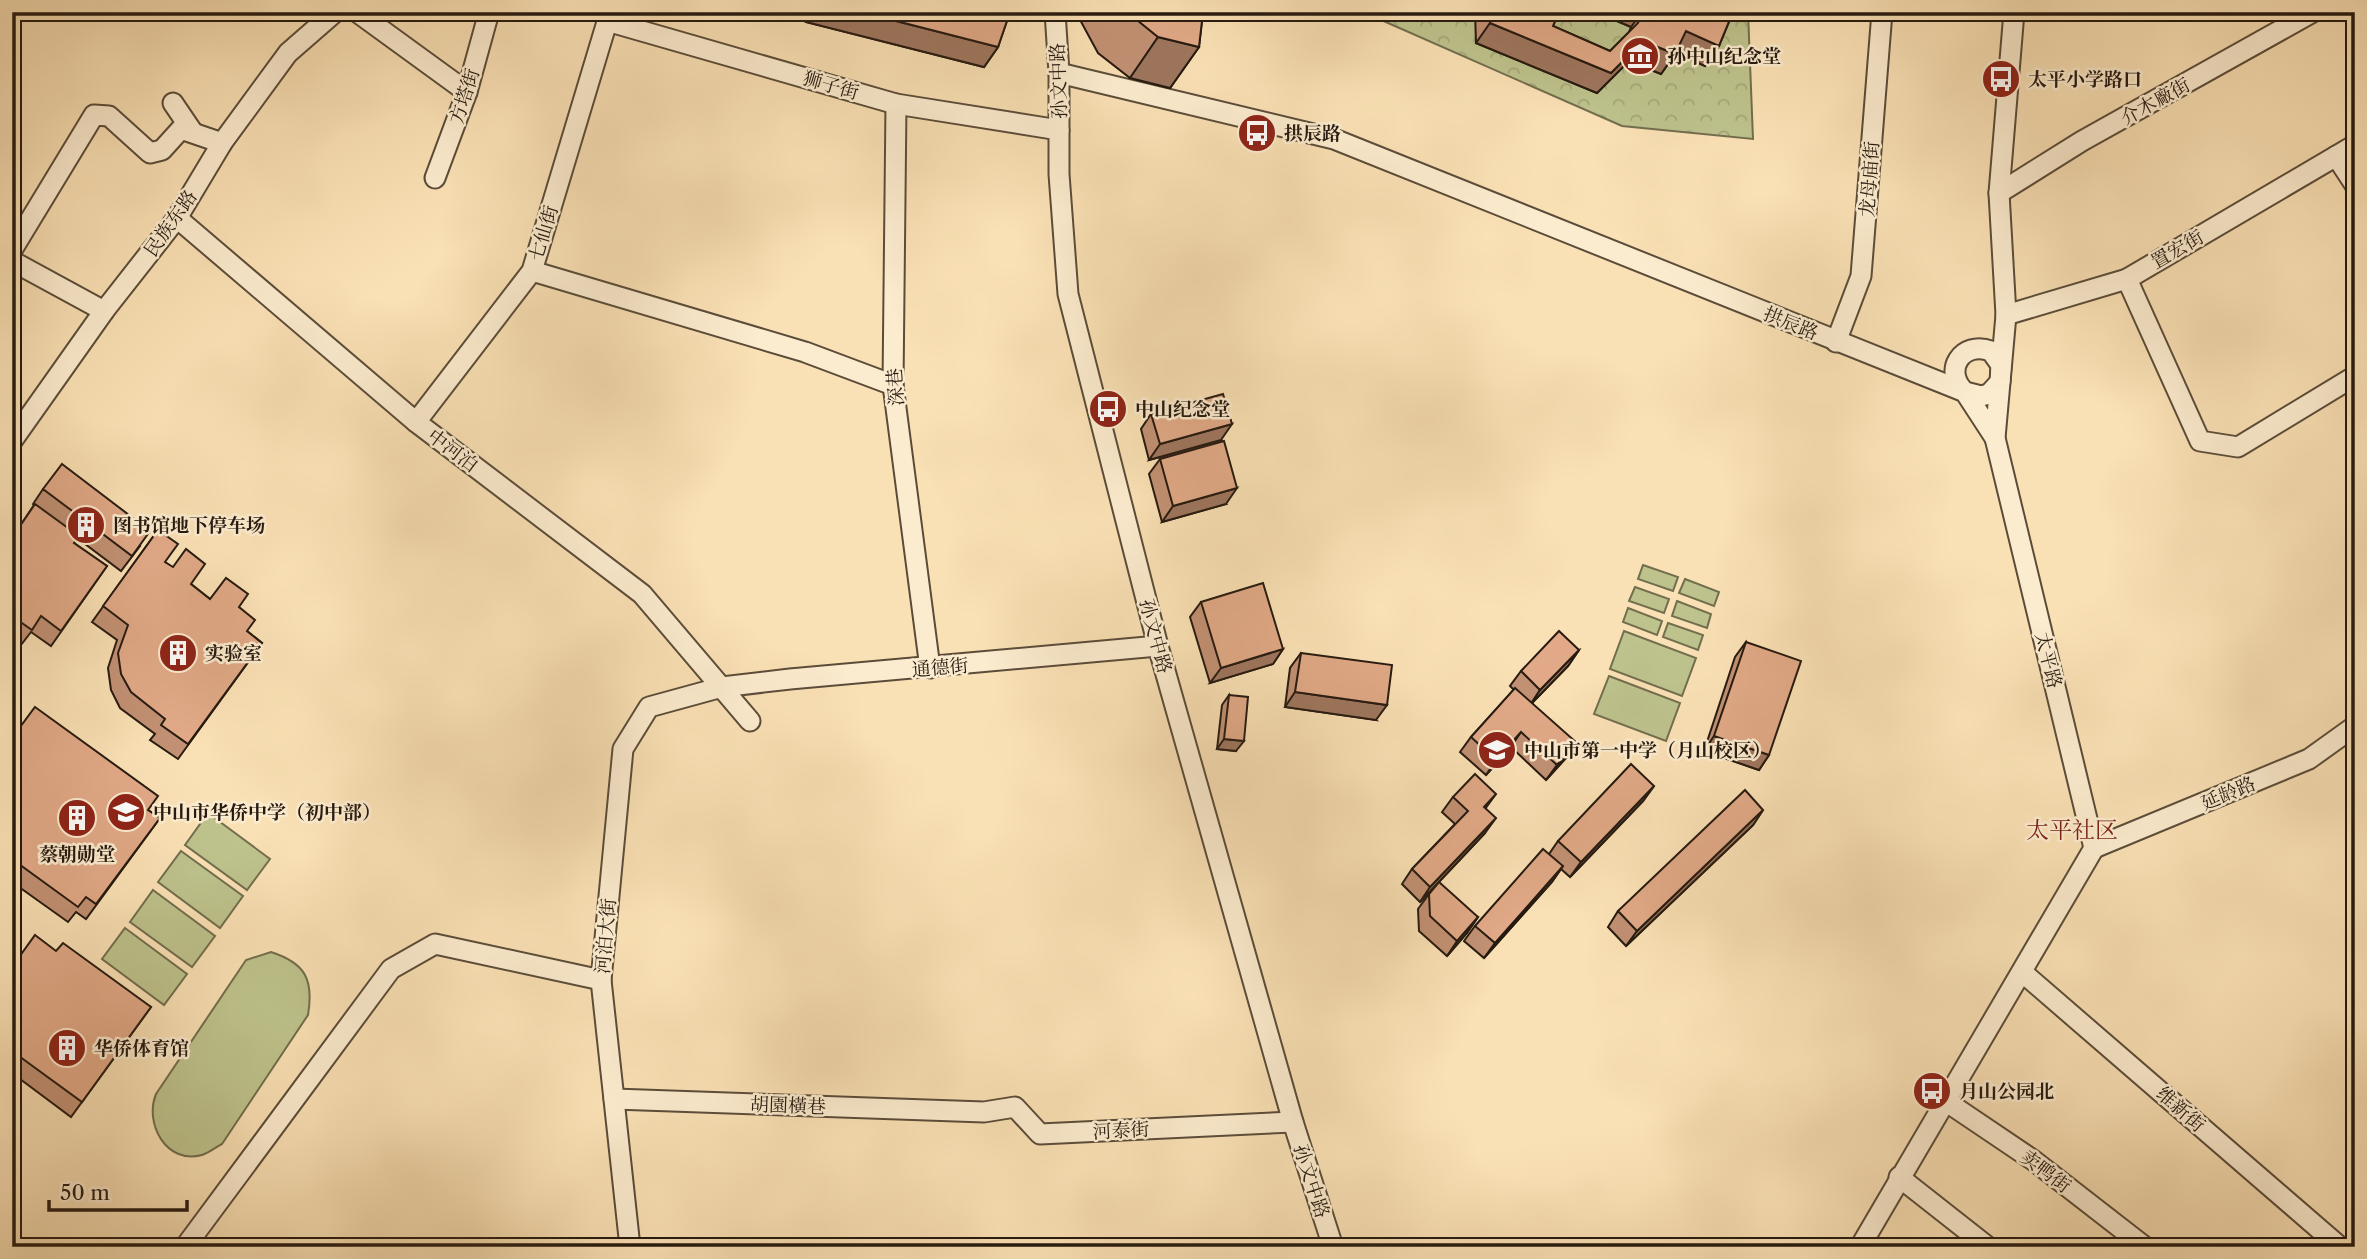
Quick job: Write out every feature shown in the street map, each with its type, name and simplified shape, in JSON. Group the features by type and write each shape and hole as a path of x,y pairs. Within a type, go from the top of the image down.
{"street":[{"name":"民族东路","path":"12,441 103,311 177,218 222,143 288,53 335,12"},
{"path":"357,12 467,92"},
{"name":"方塔街","path":"435,178 467,92 489,12"},
{"name":"孙文中路","path":"1055,12 1068,294 1158,646 1293,1122 1333,1247"},
{"name":"龙母庙街","path":"1836,342 1861,276 1882,12"},
{"name":"太平路","path":"2014,12 1999,193 2006,318 1996,438 2094,848"},
{"name":"介木廠街","path":"1999,193 2082,141 2313,12"},
{"name":"狮子街","path":"608,17 896,104 1059,130"},
{"name":"七仙街","path":"416,422 532,271 608,17"},
{"name":"拱辰路","path":"1059,73 1334,139 1965,393"},
{"path":"173,103 192,131"},
{"name":"深巷","path":"896,104 893,385 929,668"},
{"path":"12,250 94,115 109,116 150,153 162,150 181,129 222,143"},
{"name":"置宏街","path":"2006,318 2127,279 2355,145"},
{"path":"2336,156 2355,185"},
{"name":"中河泊","path":"177,218 416,422 642,594 750,721"},
{"path":"12,261 103,311"},
{"path":"532,271 805,352 893,385"},
{"path":"2127,279 2200,441 2238,447 2355,376"},
{"path":"1996,438 1955,379 1954,371 1960,356 1975,348 2006,318"},
{"path":"1965,393 1981,396 1989,394 2001,373 1991,351 1975,348"},
{"path":"1926,377 1945,376 1954,371"},
{"name":"通德街","path":"722,687 790,678 1158,646"},
{"name":"河泊大街","path":"630,1247 601,980 623,749 649,708 722,687"},
{"name":"延龄路","path":"2094,848 2309,759 2355,726"},
{"path":"1860,1247 2094,848"},
{"path":"185,1247 391,970 435,944 601,980"},
{"name":"维新街","path":"2022,972 2340,1247"},
{"name":"胡園橫巷","path":"614,1099 962,1111"},
{"name":"卖鸭街","path":"1944,1100 2033,1160 2145,1247"},
{"name":"河泰街","path":"962,1111 984,1112 1015,1107 1040,1134 1293,1122"},
{"path":"1899,1177 1988,1247"}],"green space":[{"path":"1363,12 1748,12 1753,139 1622,126"},
{"path":"1643,565 1678,577 1673,591 1638,579"},
{"path":"1685,579 1719,592 1714,606 1679,593"},
{"path":"1635,587 1669,599 1664,613 1629,601"},
{"path":"1677,601 1711,614 1707,628 1672,616"},
{"path":"1628,608 1662,621 1657,635 1623,622"},
{"path":"1668,623 1703,635 1698,650 1663,637"},
{"path":"1624,631 1696,658 1682,696 1610,669"},
{"path":"1609,676 1680,703 1666,741 1594,714"},
{"path":"208,813 270,859 247,890 185,845"},
{"path":"181,851 243,896 220,928 158,882"},
{"path":"153,890 215,936 192,967 130,922"},
{"path":"125,928 187,974 164,1005 102,959"},
{"path":"271,952 292,961 304,974 310,992 308,1015 222,1144 202,1155 178,1154 168,1148 156,1129 153,1105 156,1094 246,960"}],"building":[{"path":"861,12 1010,12 998,47"},
{"path":"1127,12 1203,12 1199,47 1158,37"},
{"path":"1490,12 1559,12 1553,26 1610,51 1638,23 1643,12 1733,12 1719,46 1686,31 1675,54 1643,41 1611,73 1490,23"},
{"path":"1223,394 1232,424 1160,444 1151,414"},
{"path":"1224,441 1237,488 1173,506 1160,459"},
{"path":"62,464 150,531 132,556 43,489"},
{"path":"35,504 79,536 74,543 107,566 61,631 41,616 32,630 12,616 12,516 22,523"},
{"name":"实验室","path":"158,530 178,544 165,562 173,567 186,549 205,564 191,584 210,599 226,578 248,594 239,607 255,620 247,631 262,643 188,744 161,725 165,719 131,692 121,674 118,653 128,625 103,606"},
{"path":"1263,583 1283,649 1221,668 1201,602"},
{"path":"1559,631 1579,650 1540,690 1521,671"},
{"path":"1746,642 1801,661 1769,755 1714,736"},
{"path":"1301,653 1392,665 1387,705 1295,692"},
{"path":"1515,688 1577,743 1557,765 1521,732 1496,760 1471,737"},
{"path":"1229,695 1248,697 1244,741 1224,739"},
{"name":"蔡朝勋堂","path":"35,707 158,796 148,810 160,818 96,904 86,897 78,907 12,859 12,738"},
{"path":"1631,764 1654,786 1581,862 1558,841"},
{"path":"1475,774 1496,794 1484,807 1496,818 1430,887 1412,869 1468,811 1453,797"},
{"path":"1745,790 1763,810 1637,931 1618,911"},
{"path":"1543,849 1563,866 1495,943 1475,926"},
{"path":"1439,882 1478,917 1457,941 1430,916 1429,894"},
{"name":"华侨体育馆","path":"35,935 56,951 63,943 151,1007 82,1102 12,1051 12,967"}],"place":[{"name":"孙中山纪念堂","path":"1640,56"},
{"name":"太平小学路口","path":"2001,79"},
{"name":"拱辰路","path":"1257,133"},
{"name":"中山纪念堂","path":"1108,409"},
{"name":"图书馆地下停车场","path":"86,525"},
{"name":"实验室","path":"178,653"},
{"name":"中山市第一中学（月山校区）","path":"1497,750"},
{"name":"中山市华侨中学（初中部）","path":"126,812"},
{"name":"蔡朝勋堂","path":"77,818"},
{"name":"华侨体育馆","path":"67,1048"},
{"name":"月山公园北","path":"1932,1091"}],"district":[{"name":"太平社区","path":"2072,830"}]}
